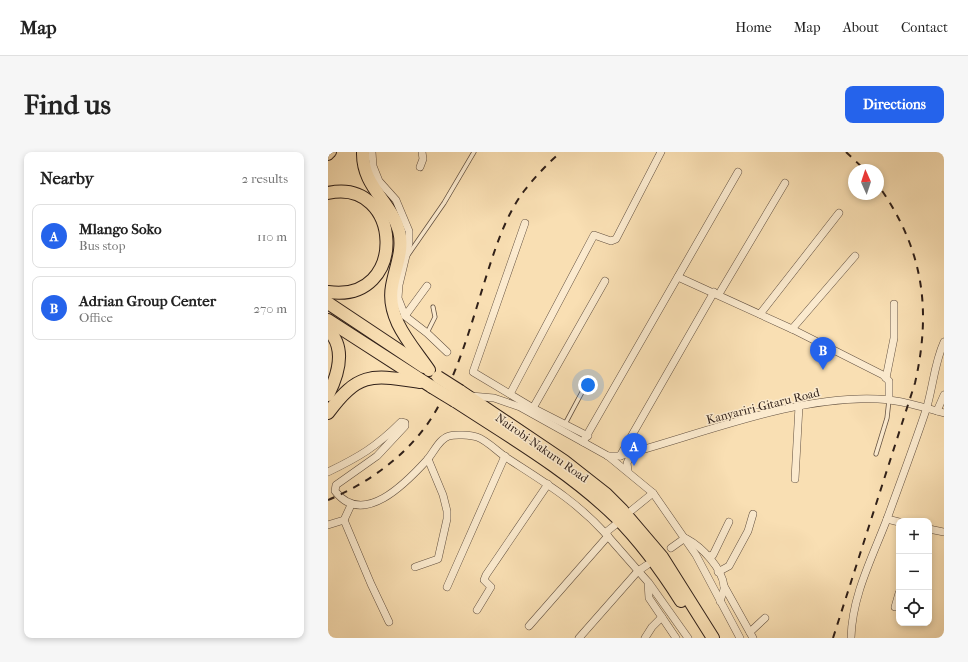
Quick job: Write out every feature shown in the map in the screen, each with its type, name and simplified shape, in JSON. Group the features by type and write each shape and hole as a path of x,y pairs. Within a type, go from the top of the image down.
{"highway":[{"path":"363,152 364,167 368,179 395,219 400,233 400,252 392,286 392,310 396,321 430,379"},
{"path":"328,193 350,193 365,198 378,211 387,238 388,248 378,272 366,285 348,293 328,292"},
{"name":"Nairobi-Nakuru Road","path":"328,304 430,379"},
{"name":"Nairobi-Nakuru Road","path":"328,320 461,396 564,461 606,494 622,510 662,557 713,638"},
{"path":"328,330 337,344 339,359 337,375 328,395"},
{"path":"328,412 341,395 360,381 372,378 389,377 430,379"},
{"name":"Nairobi-Nakuru Road","path":"461,396 558,470 616,517 663,573 704,638"}],"main road":[{"path":"328,155 331,152"}],"street":[{"path":"372,152 373,166 379,181 396,200 409,231 409,244 399,285 398,298 406,316 447,352"},
{"path":"420,167 423,159 422,152"},
{"path":"510,394 594,235 611,241 616,239 661,152"},
{"path":"461,396 494,398 520,407 583,442 588,436 738,172"},
{"path":"740,638 685,538 653,493 618,460 717,293 785,183"},
{"path":"760,314 838,213"},
{"path":"525,223 473,372 533,408 588,436"},
{"path":"792,329 855,256"},
{"path":"678,277 717,293 792,329 886,378 889,381 890,387 889,400"},
{"path":"533,408 605,281"},
{"path":"406,316 427,286"},
{"path":"886,378 894,342 894,304"},
{"path":"851,638 851,626 859,588 887,519 926,408 936,366 944,342"},
{"path":"940,412 944,395"},
{"name":"Kanyariri-Gitaru Road","path":"583,442 618,460 632,453 799,406 852,399 889,400 940,412"},
{"path":"795,479 799,406"},
{"path":"328,472 360,457 375,446 401,422 405,423 405,426 376,456 336,485 336,491 339,496 351,505 363,506 376,502 401,485 428,459 439,443 450,436 477,437 580,507 648,582 688,638"},
{"path":"628,471 627,463 632,453"},
{"path":"447,587 505,456"},
{"path":"415,568 438,559 447,519 443,495 428,459"},
{"path":"477,610 490,587 484,580 486,574 548,484"},
{"path":"632,510 653,493"},
{"path":"328,525 344,520 351,505"},
{"path":"718,572 730,566 748,530 753,514"},
{"path":"887,519 896,521"},
{"path":"344,520 389,622"},
{"path":"709,556 713,555 729,522"},
{"path":"529,626 615,525"},
{"path":"932,530 944,532"},
{"path":"671,548 685,538"},
{"path":"685,538 699,546 709,556 752,635 765,618"},
{"path":"579,638 638,571 647,565"},
{"path":"648,582 649,598 676,638"},
{"path":"720,601 724,586"},
{"path":"645,638 652,627 662,617"}],"lane":[{"path":"406,257 444,203 474,152"},
{"path":"427,333 435,317 433,307"},
{"path":"565,424 588,381"},
{"path":"876,454 887,418 889,400"}],"railway":[{"path":"328,500 361,484 392,462 419,435 430,421 454,373 494,253 507,220 524,191 541,171 561,152"},
{"path":"846,152 859,164"},
{"path":"833,638 915,383 920,356 923,329 923,304 920,280 914,256 905,232 884,195"}],"place":[{"name":"Adrian Group Center","path":"823,370"},
{"name":"Mlango Soko","path":"634,466"}]}
